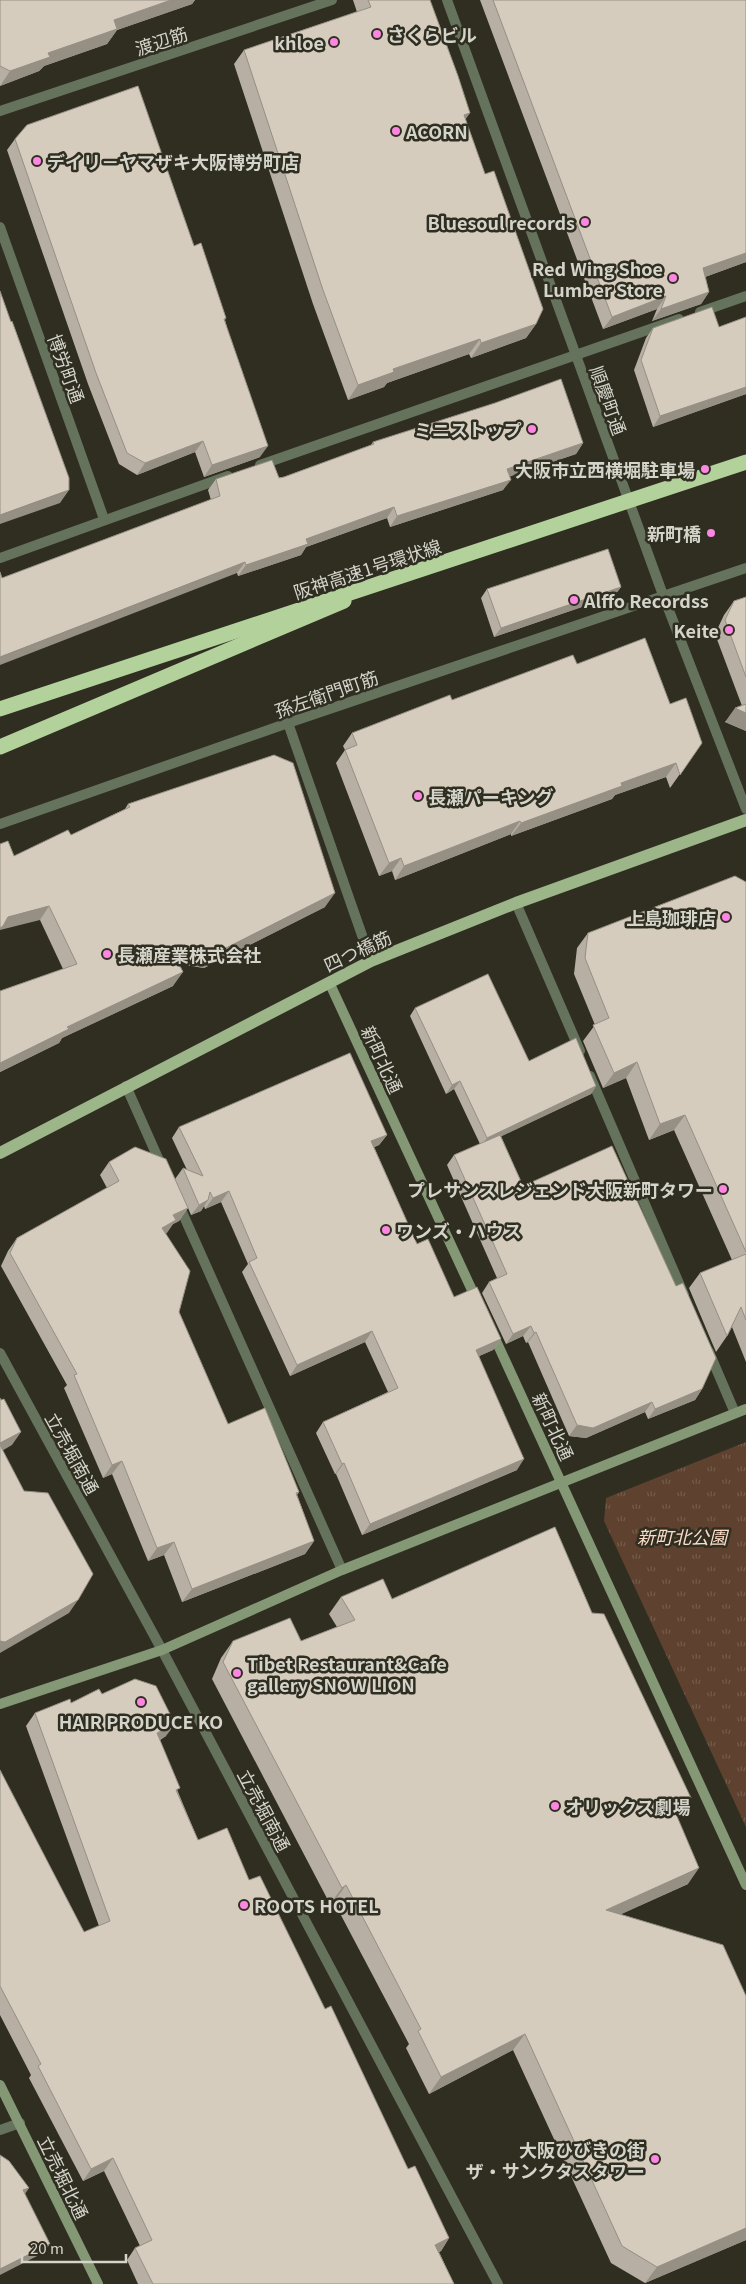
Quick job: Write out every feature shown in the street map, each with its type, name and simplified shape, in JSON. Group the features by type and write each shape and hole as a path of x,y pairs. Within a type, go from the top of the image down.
{"highway":[{"name":"阪神高速1号環状線","path":"0,709 746,462"},
{"path":"0,747 401,577"}],"main road":[{"name":"四つ橋筋","path":"0,1153 126,1086 371,961 516,903 746,820"}],"street":[{"name":"渡辺筋","path":"0,111 332,0"},
{"name":"順慶町通","path":"447,0 664,595 746,809"},
{"name":"博労町通","path":"0,227 104,520"},
{"path":"0,558 575,354 746,296"},
{"name":"孫左衛門町筋","path":"0,824 288,723 746,568"},
{"path":"288,723 371,961"},
{"path":"516,903 688,1304"},
{"name":"新町北通","path":"329,982 562,1482 746,1885"},
{"path":"126,1086 166,1177"},
{"path":"174,1196 342,1570"},
{"path":"704,1340 735,1413"},
{"name":"立売堀南通","path":"0,1353 162,1650 498,2284"},
{"path":"0,1704 162,1650 342,1570 746,1409"},
{"name":"立売堀北通","path":"0,2085 98,2284"},
{"path":"0,2130 20,2123"}],"green space":[{"name":"新町北公園","path":"746,1442 746,1827 604,1521 606,1498"}],"building":[{"path":"0,0 171,0 114,20 117,29 48,53 50,57 10,71 0,66"},
{"path":"368,0 430,0 470,113 464,115 485,174 494,171 543,309 536,324 481,343 480,339 393,369 394,372 358,385 323,290 244,50 371,7"},
{"path":"493,0 746,0 746,253 703,268 709,292 661,309 666,296 612,317"},
{"path":"138,86 194,246 201,243 226,318 224,319 268,446 212,465 203,441 145,463 127,453 96,373 15,139 27,125"},
{"path":"0,291 69,478 69,490 0,515"},
{"path":"712,307 719,327 746,317 746,387 660,416 641,360 653,328"},
{"path":"561,379 583,443 507,469 511,480 397,516 394,507 306,539 308,544 246,565 245,562 0,657 0,572 2,578 220,496 216,479 272,460 279,478 284,477 374,444 373,442 495,403"},
{"path":"608,549 621,587 501,628 487,589"},
{"path":"746,597 746,677 725,620 734,601"},
{"path":"645,638 670,704 686,698 702,743 680,775 676,763 621,783 622,786 521,823 520,821 404,866 401,858 389,863 345,750 357,745 352,733 450,695 452,700 573,655 577,664"},
{"path":"746,704 746,713 735,708"},
{"path":"274,755 293,763 335,893 214,954 171,948 183,972 67,1027 69,1029 0,1063 0,991 77,964 49,906 8,917 0,928 0,844 8,841 14,856 68,830 71,835 130,807 128,804"},
{"path":"735,876 746,882 746,1252 685,1115 660,1124 637,1062 614,1073 593,1025 609,1018 585,958 588,933"},
{"path":"488,974 529,1061 576,1038 596,1086 487,1138 460,1081 452,1085 415,1008"},
{"path":"350,1053 387,1135 371,1141 417,1244 428,1239 454,1297 477,1287 501,1339 476,1350 524,1459 370,1524 344,1463 342,1464 323,1422 398,1388 372,1331 297,1365 249,1262 257,1258 229,1191 213,1198 210,1192 208,1200 199,1205 183,1168 203,1176 179,1127"},
{"path":"500,1135 523,1186 612,1146 676,1286 683,1283 716,1358 702,1389 655,1409 652,1402 593,1428 577,1425 536,1332 534,1333 531,1326 513,1334 489,1282 507,1274 454,1155"},
{"path":"135,1147 166,1159 188,1208 173,1215 176,1220 162,1228 190,1271 179,1312 228,1424 265,1408 299,1492 296,1493 314,1541 192,1589 174,1542 157,1548 122,1461 112,1465 74,1375 77,1374 10,1253 17,1238 119,1181 109,1162"},
{"path":"746,1254 746,1320 741,1307 727,1336 700,1273"},
{"path":"0,1398 1,1400 4,1399 21,1432 0,1443"},
{"path":"0,1445 24,1491 48,1493 93,1574 78,1600 5,1642 0,1641"},
{"path":"555,1527 592,1613 604,1614 691,1798 676,1814 699,1868 606,1910 723,1945 746,1996 746,2228 657,2267 622,2246 525,2034 441,2077 418,2031 421,2029 346,1885 342,1888 223,1662 233,1641 290,1618 301,1641 355,1620 341,1597 383,1579 392,1599"},
{"path":"135,1679 156,1686 175,1724 157,1733 180,1788 176,1790 198,1840 227,1828 249,1880 260,1876 325,2009 331,2006 408,2169 415,2166 449,2238 435,2245 454,2284 153,2284 135,2248 152,2240 113,2158 91,2169 38,2066 41,2064 0,1986 0,1770 84,1932 110,1921 35,1713 70,1699 71,1703 99,1689 102,1694"},
{"path":"0,2155 9,2161 29,2188 23,2190 50,2244 0,2269"}],"place":[{"name":"さくらビル","path":"377,34"},
{"name":"khloe","path":"334,42"},
{"name":"ACORN","path":"396,131"},
{"name":"デイリ－ヤマザキ大阪博労町店","path":"37,161"},
{"name":"Bluesoul records","path":"585,222"},
{"name":"Red Wing Shoe Lumber Store","path":"673,278"},
{"name":"ミニストップ","path":"532,429"},
{"name":"大阪市立西横堀駐車場","path":"705,469"},
{"name":"新町橋","path":"711,533"},
{"name":"Alffo Recordss","path":"574,600"},
{"name":"Keite","path":"729,630"},
{"name":"長瀬パーキング","path":"418,796"},
{"name":"上島珈琲店","path":"726,917"},
{"name":"長瀬産業株式会社","path":"107,954"},
{"name":"プレサンスレジェンド大阪新町タワー","path":"723,1189"},
{"name":"ワンズ・ハウス","path":"386,1230"},
{"name":"Tibet Restaurant&Cafe gallery SNOW LION","path":"237,1673"},
{"name":"HAIR PRODUCE KO","path":"141,1702"},
{"name":"オリックス劇場","path":"555,1806"},
{"name":"ROOTS HOTEL","path":"244,1905"},
{"name":"大阪ひびきの街 ザ・サンクタスタワー","path":"655,2159"}]}
